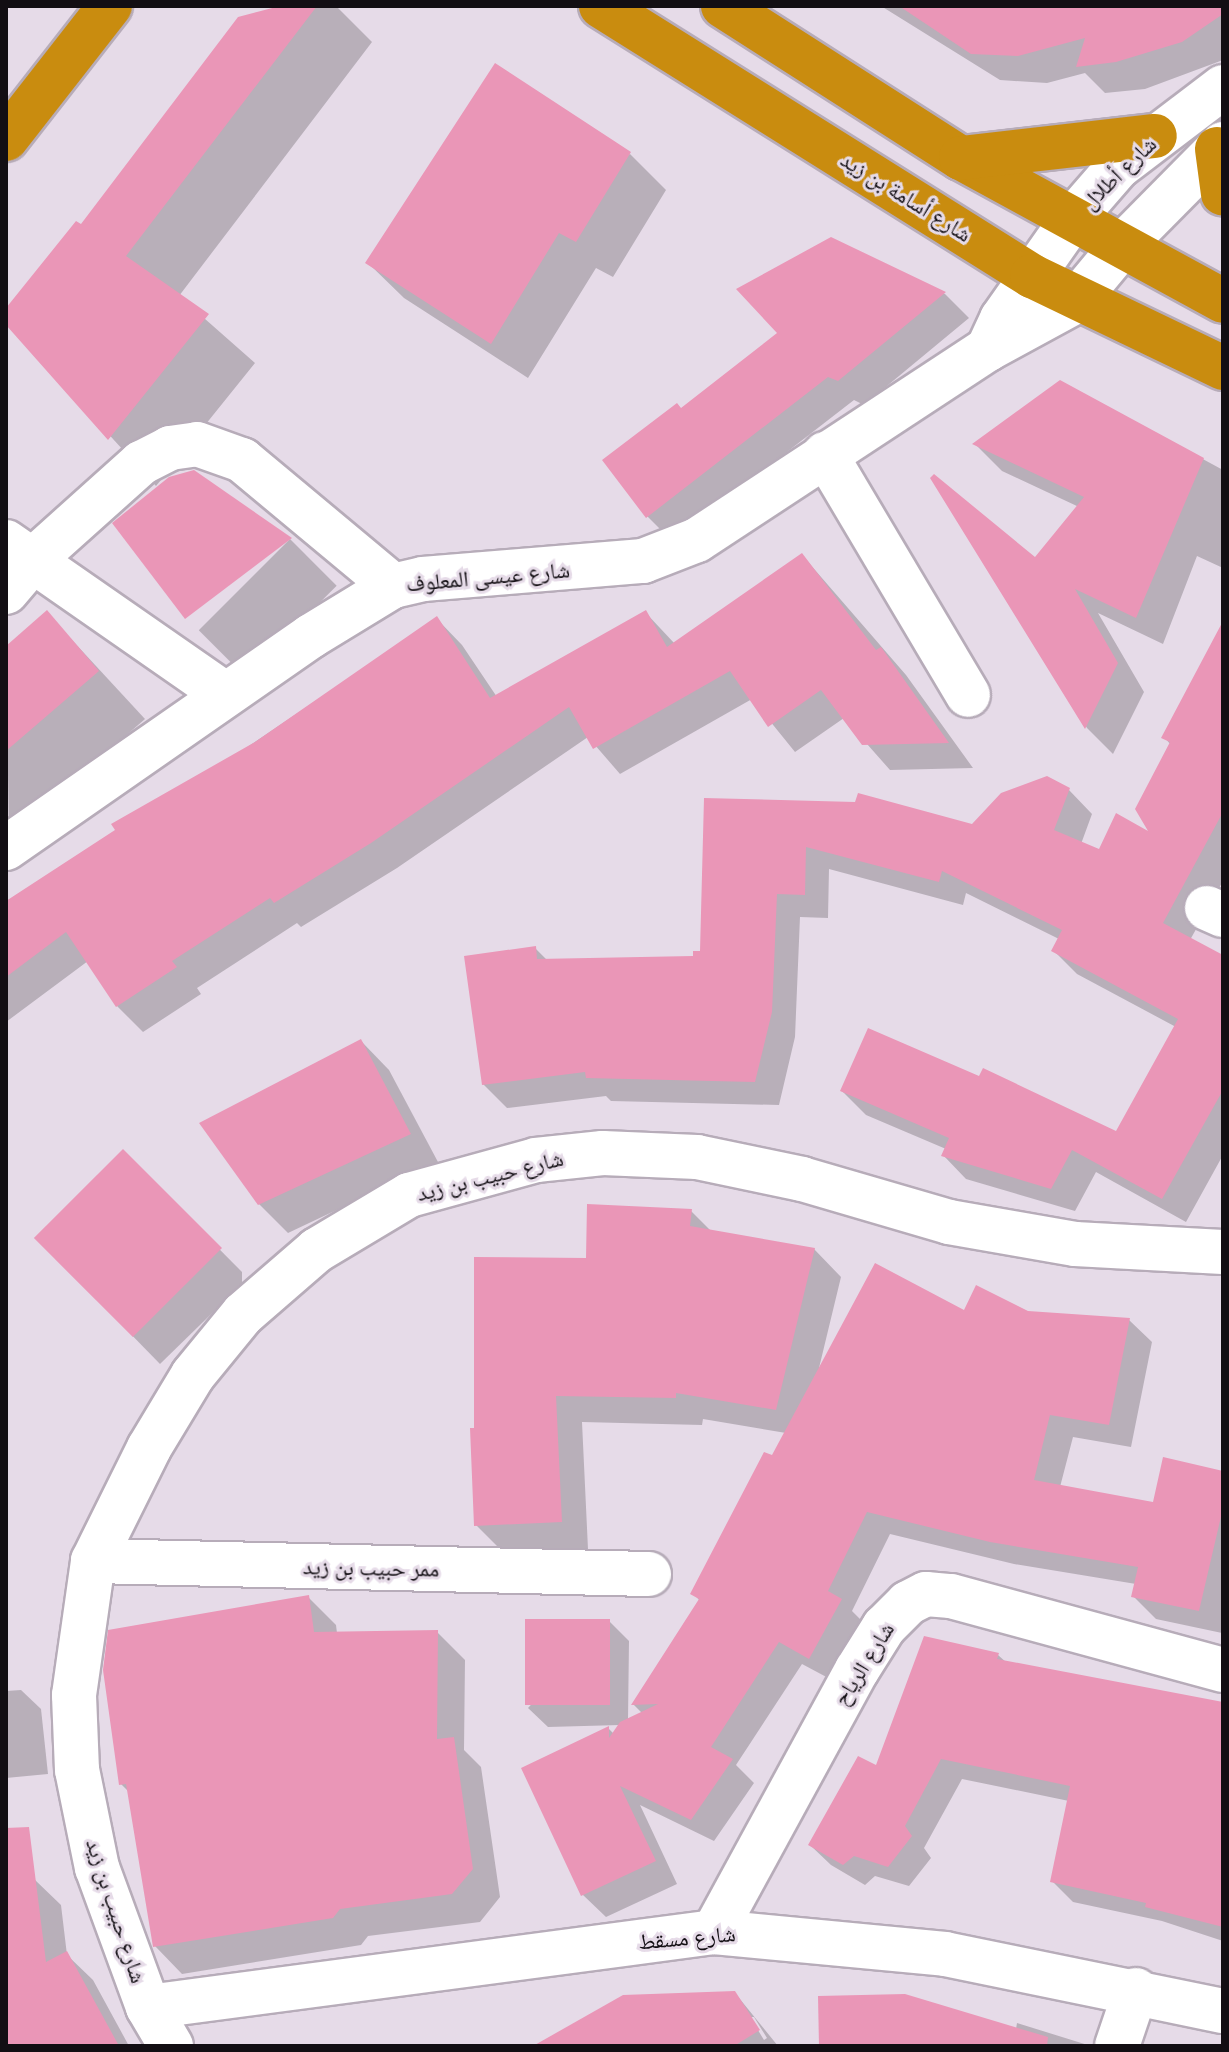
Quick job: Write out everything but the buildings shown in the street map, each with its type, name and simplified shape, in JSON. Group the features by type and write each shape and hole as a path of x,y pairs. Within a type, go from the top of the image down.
{"highway":[{"name":"شارع أسامة بن زيد","path":"601,6 1032,276 1076,301 1223,368"},
{"path":"723,6 961,158 1071,221 1223,301"},
{"path":"6,139 111,12"},
{"path":"961,158 1155,136"},
{"path":"1220,146 1223,194"}],"street":[{"name":"شارع أطلال","path":"1032,276 1071,221 1118,167 1223,87"},
{"path":"1076,301 1121,247 1220,146"},
{"name":"شارع عيسى المعلوف","path":"988,349 1032,276"},
{"name":"شارع عيسى المعلوف","path":"6,848 225,694 393,586 423,579 643,561 697,540 988,349 1076,301"},
{"path":"6,592 20,550 141,463 170,448 197,444 242,460 393,586"},
{"path":"825,454 968,695"},
{"path":"20,550 225,694"},
{"name":"شارع حبيب بن زيد","path":"171,2046 148,2007 97,1868 77,1770 74,1695 93,1561 164,1423 193,1375 243,1314 317,1250 409,1195 549,1159 603,1153 697,1157 802,1179 949,1222 1075,1244 1219,1244"},
{"name":"ممر حبيب بن زيد","path":"93,1561 649,1574"},
{"name":"شارع الرياح","path":"714,1932 857,1670 884,1627 908,1603 926,1594 951,1596 1223,1670"},
{"name":"شارع مسقط","path":"148,2007 714,1932 945,1954 1136,1990 1223,2011"},
{"path":"1117,2046 1136,1990"}]}
